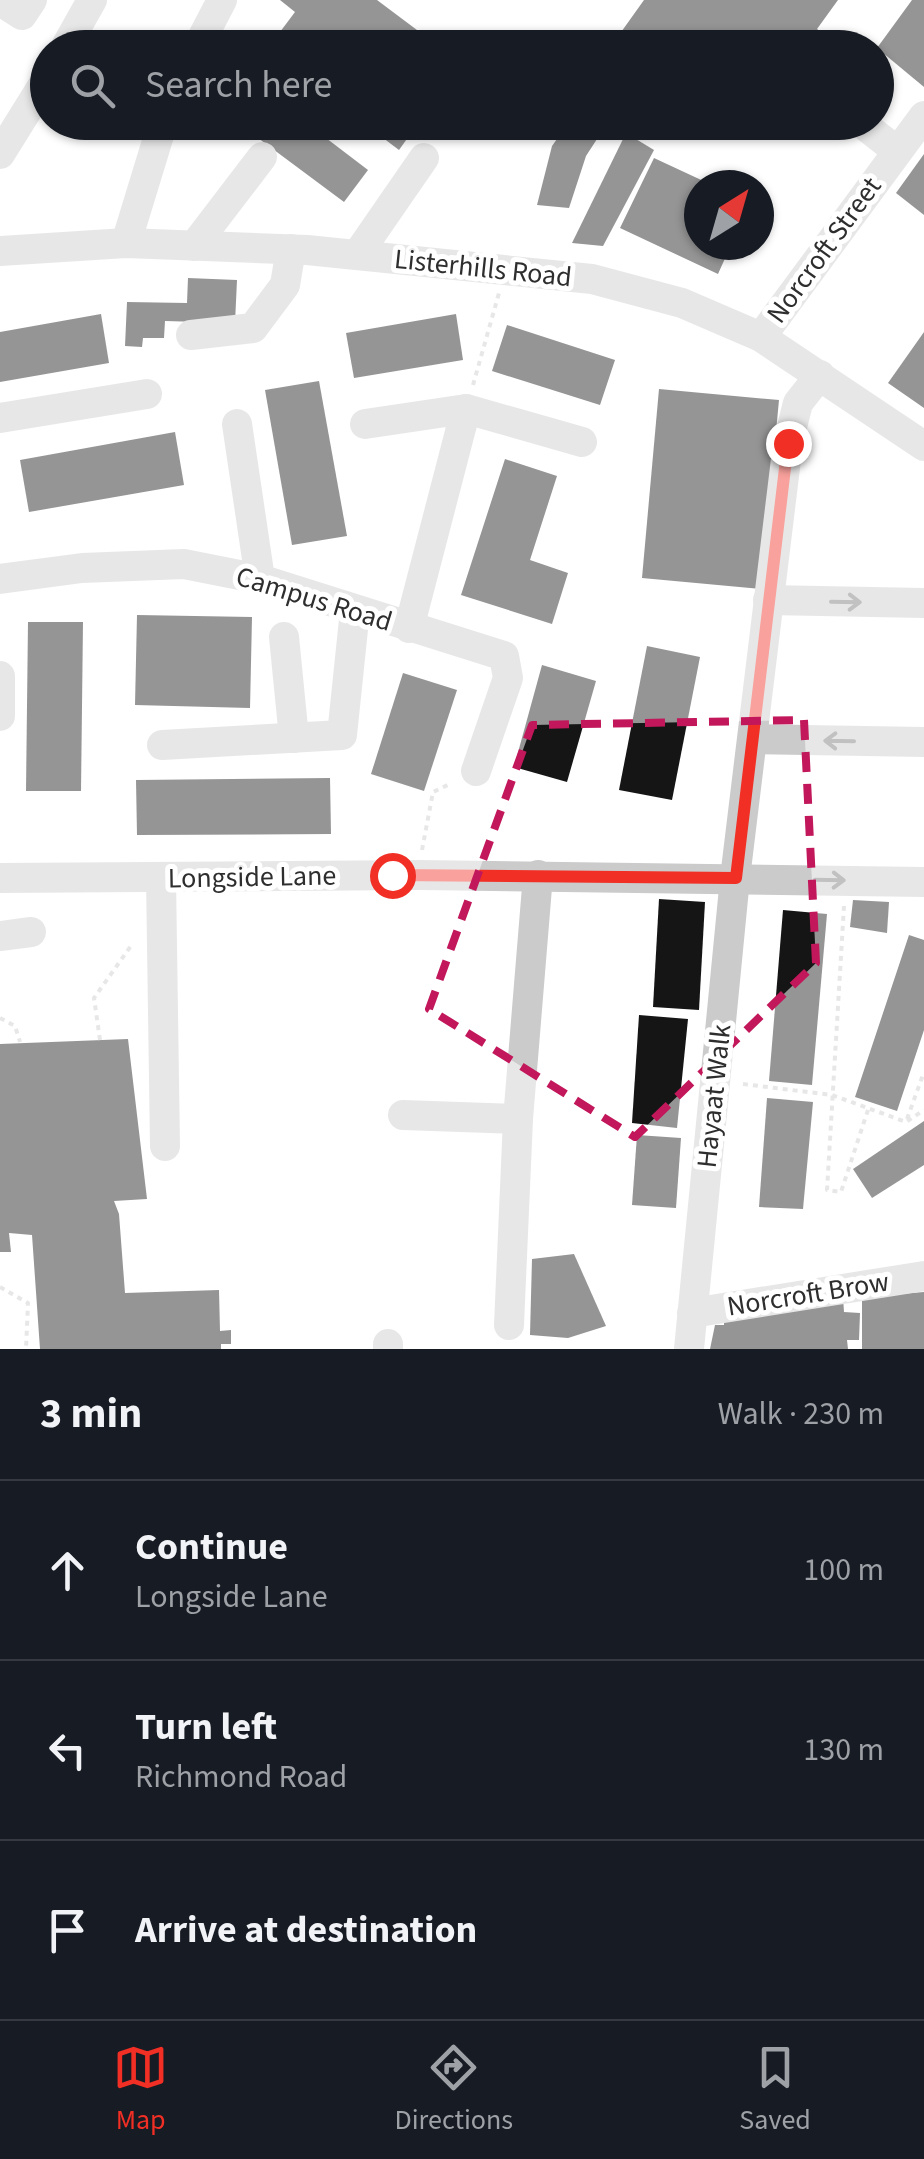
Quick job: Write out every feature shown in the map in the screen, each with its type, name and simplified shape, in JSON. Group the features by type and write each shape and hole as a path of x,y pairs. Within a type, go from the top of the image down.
{"street":[{"path":"0,2 22,15 32,0"},
{"path":"74,30 92,0"},
{"path":"206,30 222,0"},
{"path":"0,154 30,106"},
{"name":"Norcroft Street","path":"760,337 924,116"},
{"path":"126,243 157,140"},
{"path":"883,140 897,151"},
{"path":"194,246 262,157"},
{"path":"357,255 424,158"},
{"name":"Listerhills Road","path":"0,251 126,243 291,249 592,279 682,303 760,337 924,446"},
{"path":"191,335 253,328 285,285 291,249"},
{"name":"Hayaat Walk","path":"689,1349 736,878 788,443 798,403 820,375"},
{"path":"0,418 147,394"},
{"path":"409,628 466,409"},
{"path":"365,424 466,409 582,442"},
{"path":"236,424 260,579"},
{"name":"Campus Road","path":"0,580 82,568 184,564 260,579 504,656 508,678 476,772"},
{"path":"768,600 924,603"},
{"path":"162,745 342,735 355,610"},
{"path":"284,637 294,738"},
{"path":"0,676 0,716"},
{"path":"754,740 924,742"},
{"path":"509,1325 518,1119 538,875"},
{"name":"Longside Lane","path":"0,878 162,890 538,875 924,882"},
{"path":"162,890 165,1146"},
{"path":"0,936 31,932"},
{"path":"403,1115 518,1119"},
{"name":"Norcroft Brow","path":"692,1313 924,1276"}],"path":[{"path":"466,409 503,269"},
{"path":"420,863 433,792"},
{"path":"845,880 828,1190 841,1192 868,1110"},
{"path":"100,1040 94,998 162,890"},
{"path":"0,1018 16,1026 20,1042"},
{"path":"906,1122 924,1072"},
{"path":"736,1083 832,1095 906,1122"},
{"path":"906,1122 924,1110"},
{"path":"0,1288 28,1303 26,1349"}],"highlighted area":[{"path":"804,720 816,963 635,1137 429,1009 532,725"}],"building":[{"path":"280,0 377,0 417,30 282,30 295,12"},
{"path":"644,0 838,0 818,30 623,30"},
{"path":"912,0 924,0 924,87 894,62 894,30 890,30"},
{"path":"261,140 329,140 368,170 344,202"},
{"path":"386,140 406,140 399,150"},
{"path":"556,140 596,140 586,156 569,208 537,205"},
{"path":"623,140 638,140 654,150 603,246 572,243"},
{"path":"924,154 924,215 896,193"},
{"path":"654,158 684,172 684,258 620,228"},
{"path":"688,260 724,260 718,274"},
{"path":"188,278 237,280 235,323 165,321 164,338 143,338 142,347 125,346 127,302 187,303"},
{"path":"101,314 109,363 0,382 0,332"},
{"path":"456,314 463,360 354,378 346,333"},
{"path":"507,325 615,360 600,405 492,371"},
{"path":"924,332 924,408 888,383"},
{"path":"319,381 347,536 292,545 265,390"},
{"path":"659,389 779,400 761,589 642,578"},
{"path":"175,432 184,485 29,512 20,460"},
{"path":"505,459 557,476 530,560 568,573 552,624 461,595"},
{"path":"137,615 252,617 250,708 135,705"},
{"path":"28,622 83,622 81,791 26,791"},
{"path":"647,646 700,657 672,800 619,790"},
{"path":"542,665 596,681 567,782 514,767"},
{"path":"403,673 457,690 424,791 371,774"},
{"path":"330,778 331,834 137,835 136,780"},
{"path":"659,899 705,902 699,1010 653,1007"},
{"path":"853,900 889,902 887,933 850,927"},
{"path":"783,910 827,914 812,1085 769,1081"},
{"path":"909,935 924,940 924,1030 897,1111 855,1097"},
{"path":"639,1015 688,1019 677,1128 632,1123"},
{"path":"128,1039 147,1199 114,1201 119,1214 125,1293 219,1290 220,1331 231,1330 231,1344 221,1344 221,1349 40,1349 32,1235 9,1233 11,1252 0,1252 0,1044"},
{"path":"767,1098 813,1102 803,1209 759,1207"},
{"path":"924,1121 924,1165 872,1198 853,1169"},
{"path":"637,1135 681,1138 676,1208 632,1205"},
{"path":"574,1254 606,1326 568,1338 530,1335 532,1259"},
{"path":"924,1292 924,1349 862,1349 862,1297"},
{"path":"843,1297 844,1312 860,1313 859,1340 847,1340 848,1349 710,1349 715,1325 724,1325 724,1308"}],"route":[{"path":"392,875 736,878 788,443"}]}
